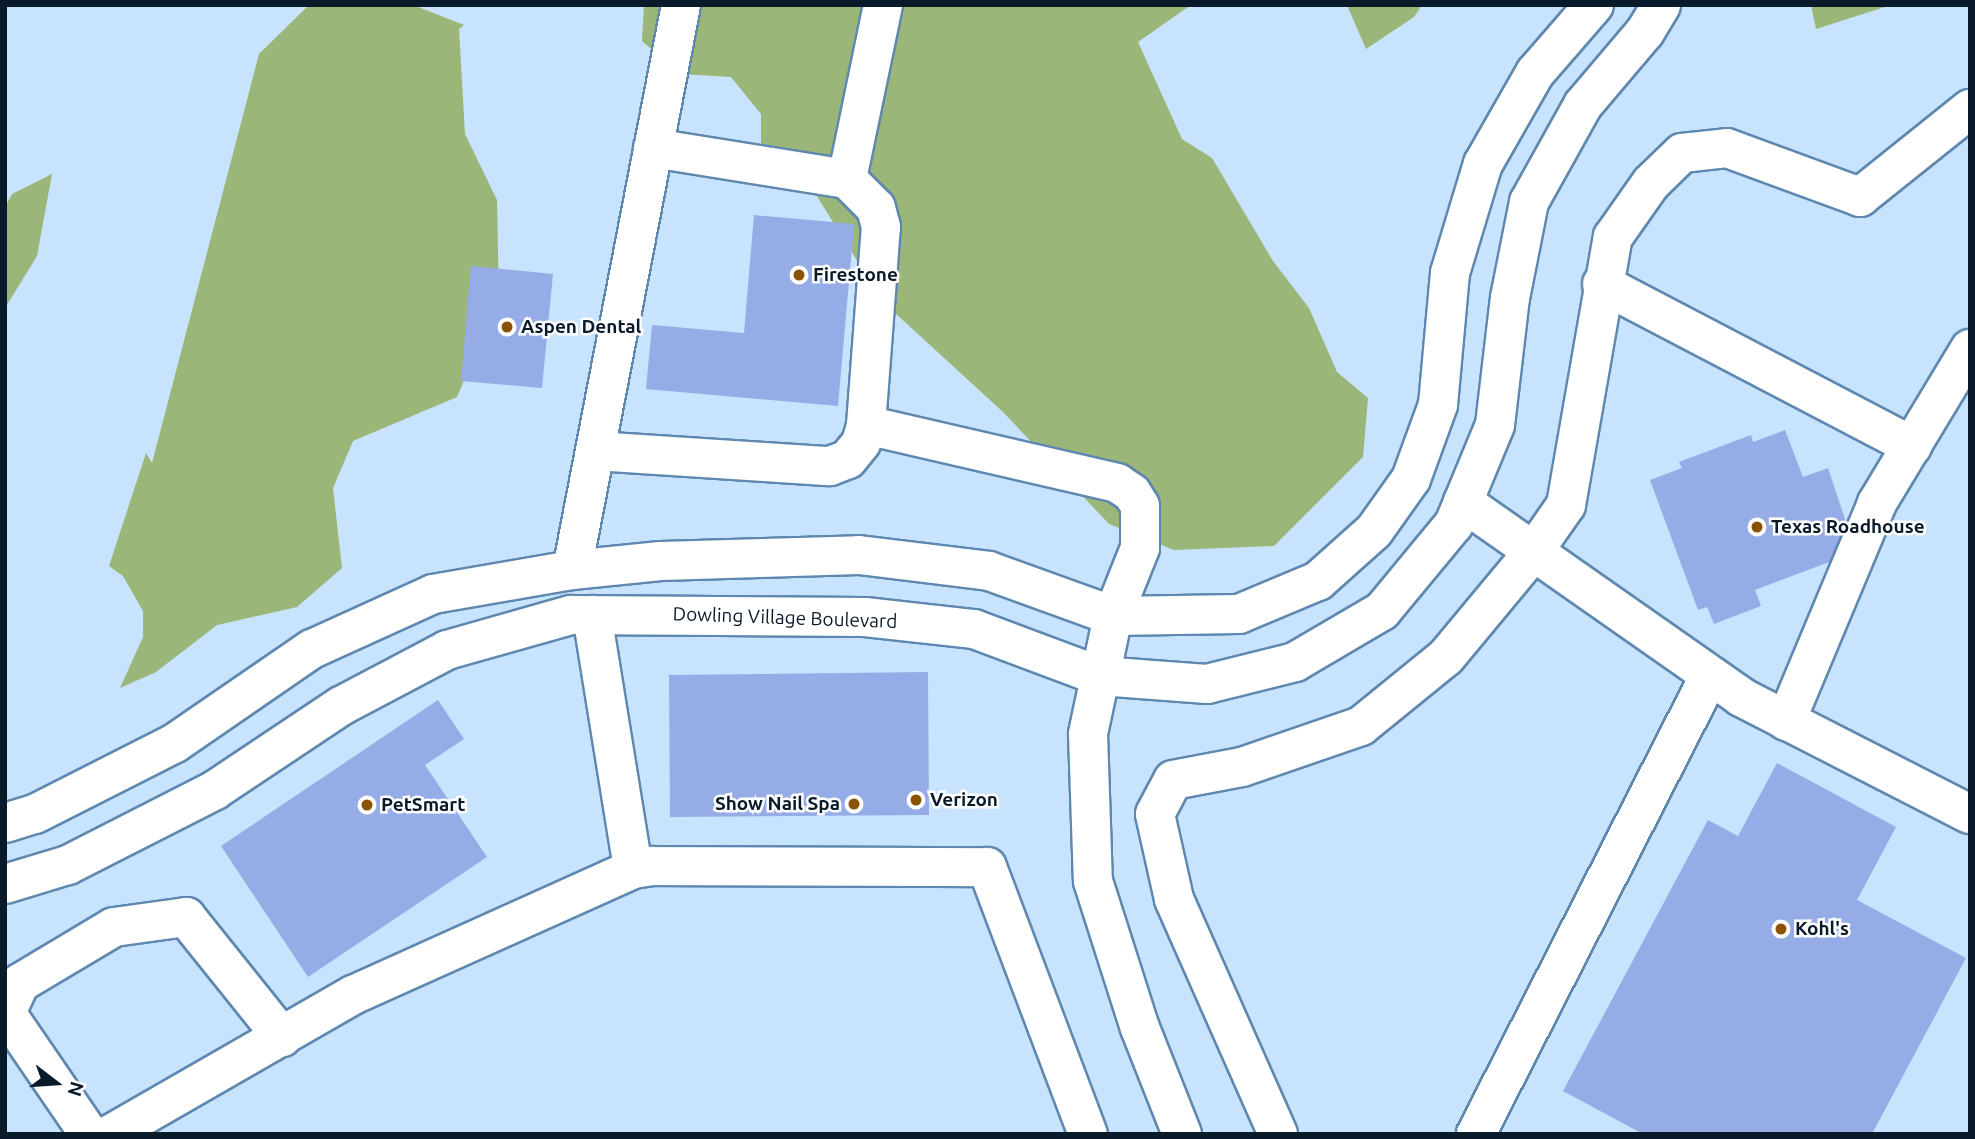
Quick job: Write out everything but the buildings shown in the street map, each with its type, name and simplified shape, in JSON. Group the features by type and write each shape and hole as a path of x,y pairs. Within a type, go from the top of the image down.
{"street":[{"path":"572,570 681,5"},
{"path":"848,179 883,5"},
{"path":"5,823 35,814 175,743 312,649 421,600 572,570 661,561 859,555 989,571 1114,616 1239,614 1318,581 1374,531 1411,479 1438,405 1450,273 1483,164 1535,74 1594,5"},
{"name":"Dowling Village Boulevard","path":"5,884 68,864 215,790 341,706 447,650 572,615 865,617 974,629 1100,676 1207,684 1295,662 1382,611 1454,524 1495,425 1510,298 1529,202 1583,105 1646,32 1661,5"},
{"path":"1278,1134 1174,900 1155,814 1173,780 1242,767 1361,726 1446,657 1534,551 1566,505 1602,284 1613,237 1651,183 1682,153 1727,148 1860,197 1970,109"},
{"path":"595,451 830,466 848,458 861,443 866,425 881,226 876,208 848,179 653,148"},
{"path":"1602,284 1912,446"},
{"path":"1786,721 1877,503 1970,349"},
{"path":"866,425 1117,483 1132,493 1140,506 1140,548 1114,616 1088,734 1093,881 1140,1028 1182,1134"},
{"path":"1463,502 1710,675 1786,721 1970,814"},
{"path":"592,615 633,869"},
{"path":"1476,1134 1710,675"},
{"path":"111,1134 353,995 633,869 987,867 1088,1134"},
{"path":"89,1134 6,1013 20,984 114,927 187,918 282,1037"}],"green space":[{"path":"309,5 413,5 464,25 459,29 465,134 497,200 499,298 457,397 353,441 333,488 342,568 297,607 217,625 156,672 120,688 143,637 143,611 123,576 109,566 146,453 152,463 259,54"},
{"path":"644,5 1191,5 1138,42 1182,139 1212,158 1273,261 1309,308 1337,372 1368,398 1363,457 1274,546 1174,550 1109,524 1003,412 883,302 803,174 761,154 761,114 731,77 680,74 642,41"},
{"path":"1347,5 1422,5 1414,17 1366,49"},
{"path":"1811,5 1891,5 1816,29"},
{"path":"52,174 37,256 5,308 5,207 12,194"}],"place":[{"name":"Firestone","path":"799,275"},
{"name":"Aspen Dental","path":"507,327"},
{"name":"Texas Roadhouse","path":"1757,527"},
{"name":"Verizon","path":"916,800"},
{"name":"Show Nail Spa","path":"854,804"},
{"name":"PetSmart","path":"367,805"},
{"name":"Kohl's","path":"1781,929"}]}
